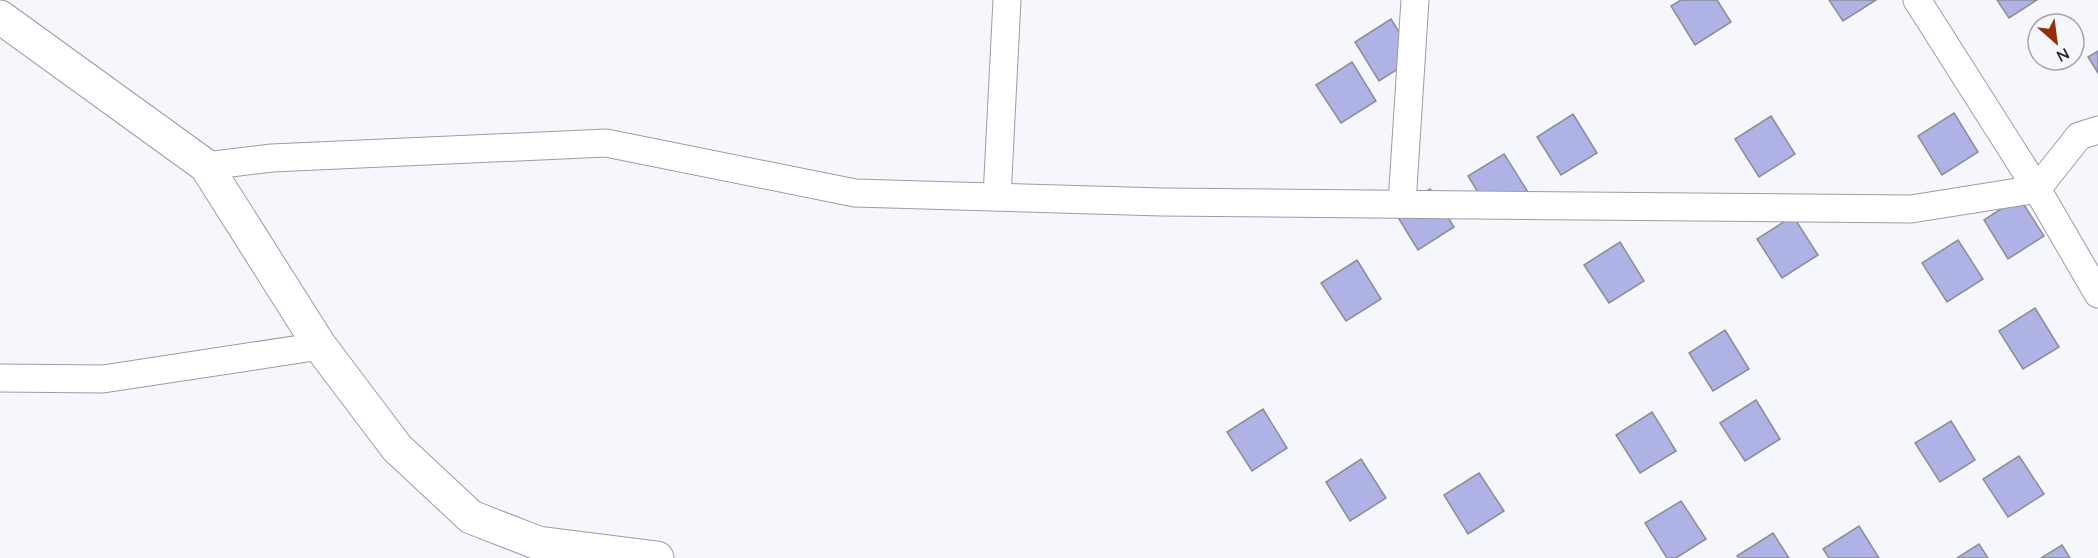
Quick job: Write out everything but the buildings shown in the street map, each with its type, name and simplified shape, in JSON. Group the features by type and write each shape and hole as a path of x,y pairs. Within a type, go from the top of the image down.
{"street":[{"path":"997,198 1007,0"},
{"path":"1401,204 1415,0"},
{"path":"1917,0 2037,189 2098,294"},
{"path":"0,17 207,166 320,346 397,448 471,517 537,543 643,557"},
{"path":"207,166 272,158 606,143 855,193 1162,202 1911,209 2037,189 2079,136 2098,130"},
{"path":"0,378 103,379 320,346"}]}
